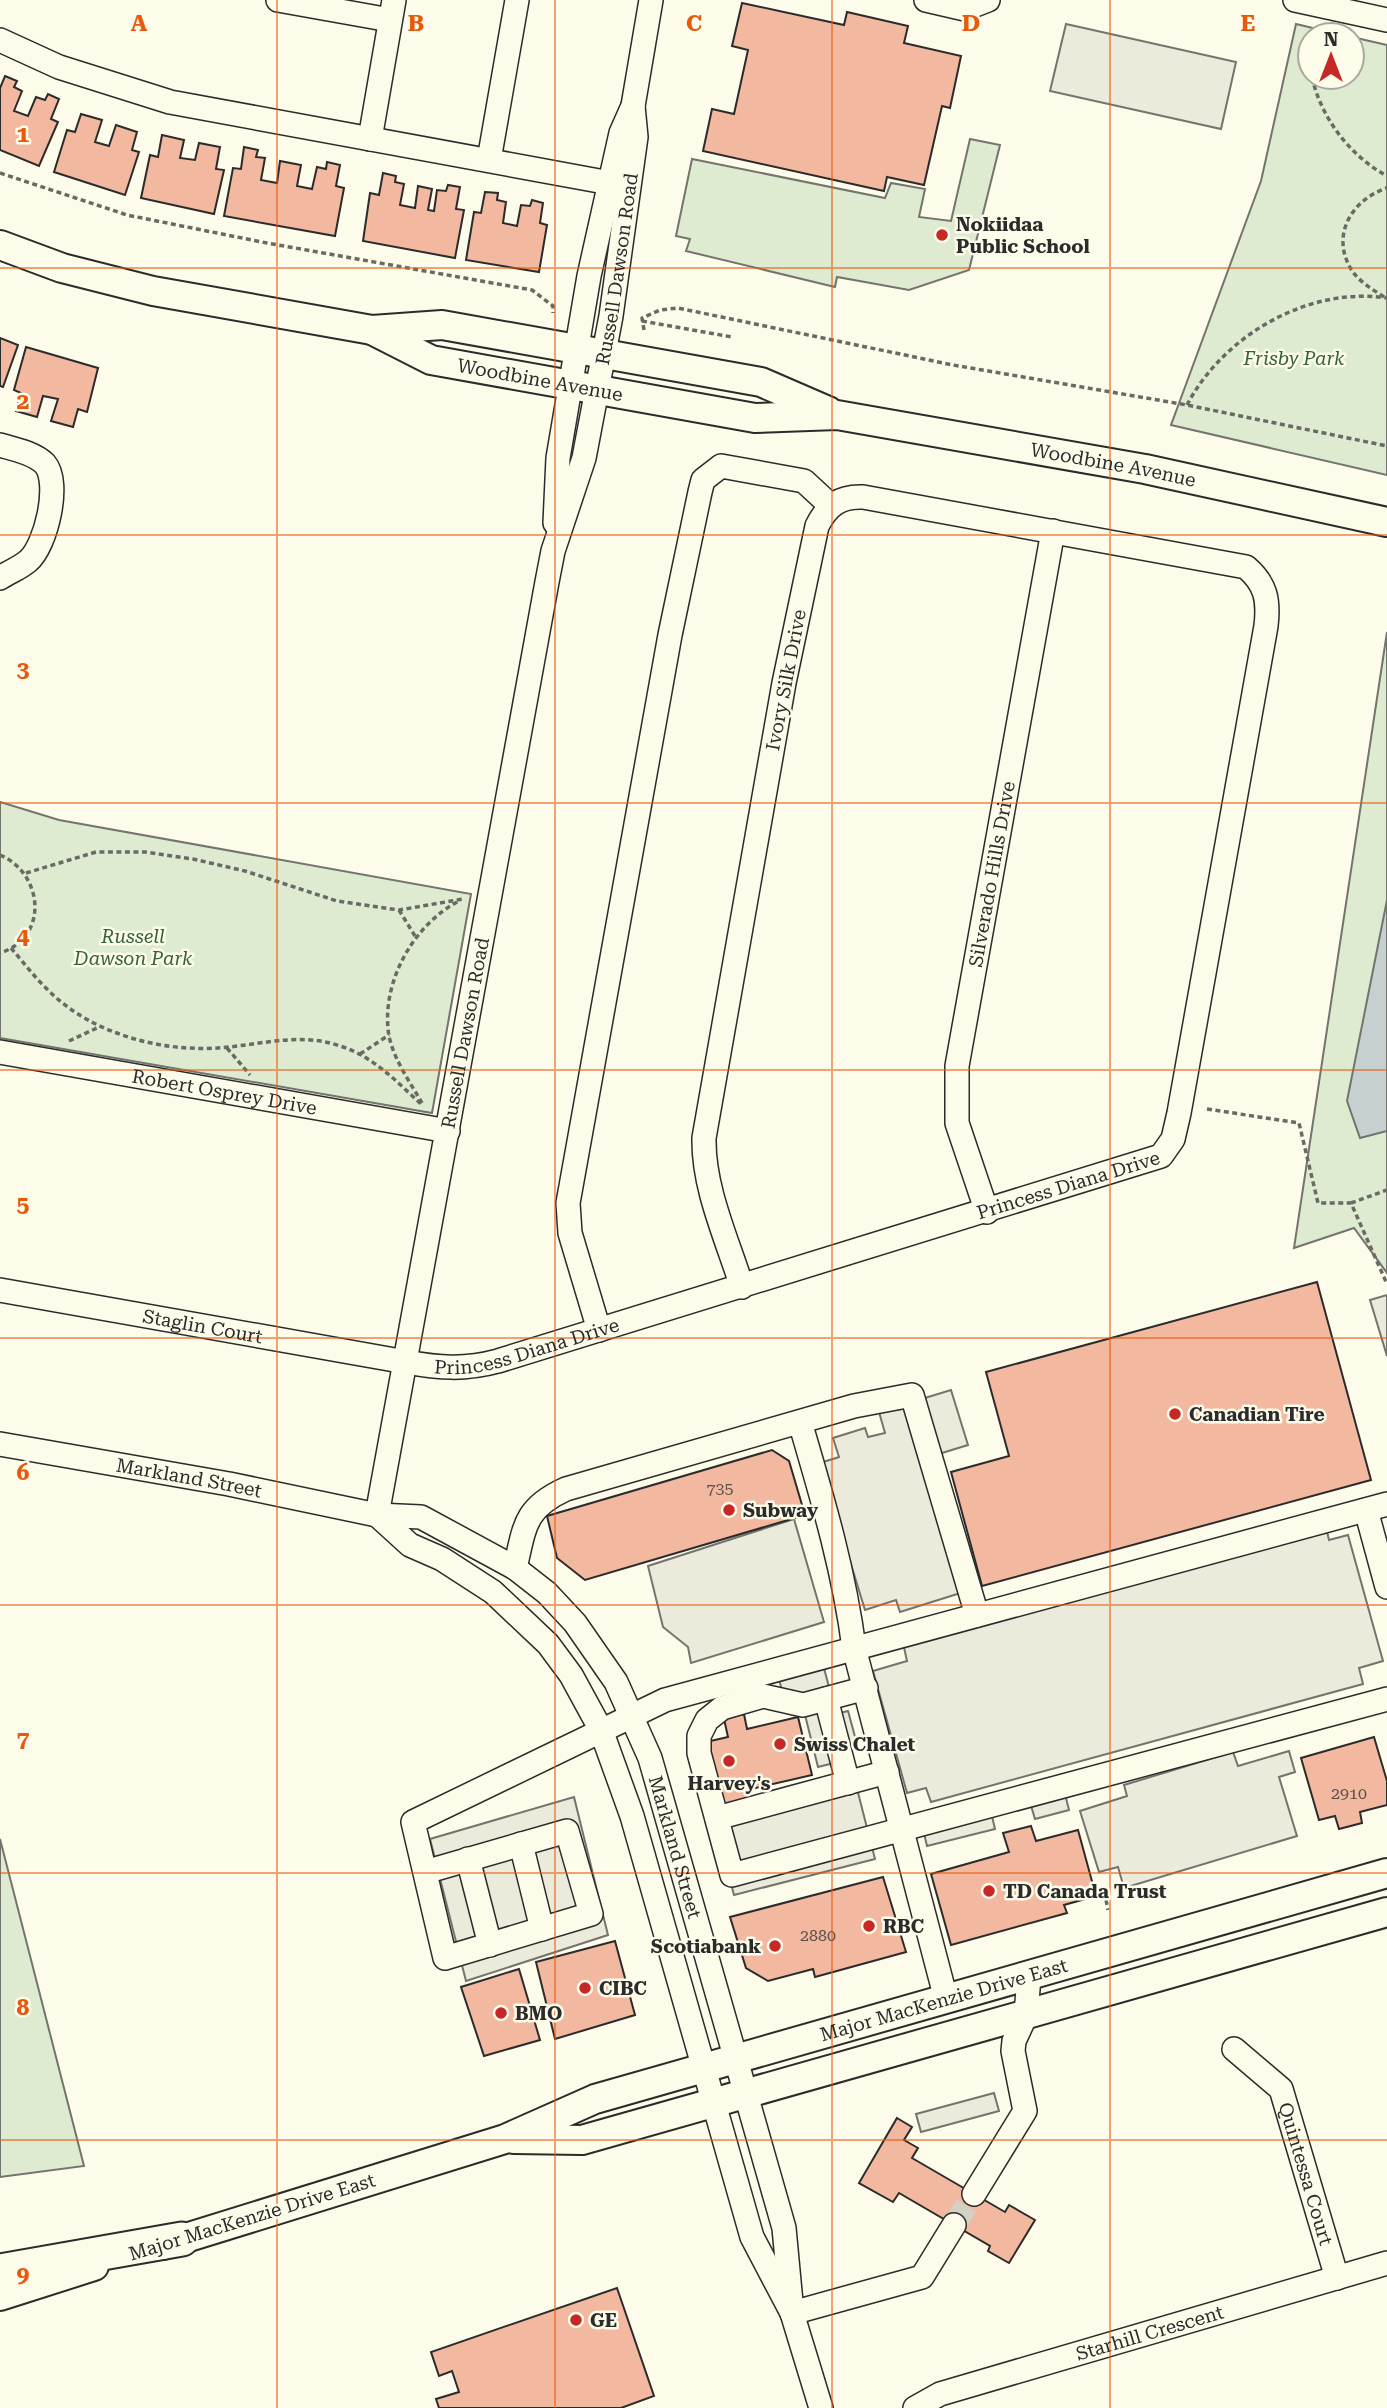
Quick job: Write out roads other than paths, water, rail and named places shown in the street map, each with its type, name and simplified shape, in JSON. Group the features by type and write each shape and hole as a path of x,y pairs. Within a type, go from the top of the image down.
{"highway":[{"path":"0,2272 182,2239"}],"main road":[{"name":"Woodbine Avenue","path":"0,245 62,268 153,291 372,330 442,325 761,382 838,415"},
{"name":"Woodbine Avenue","path":"372,330 431,360 755,418 838,415 1145,469 1387,522"},
{"name":"Major MacKenzie Drive East","path":"0,2296 505,2139 595,2099 1387,1873"},
{"name":"Major MacKenzie Drive East","path":"505,2139 582,2140 1387,1912"}],"street":[{"path":"278,0 392,10 370,139"},
{"path":"489,160 517,0"},
{"name":"Russell Dawson Road","path":"377,1515 553,551 584,458 583,387 576,349 621,133 633,106 651,0"},
{"path":"926,0 965,9 988,0"},
{"path":"1295,0 1387,20"},
{"path":"0,40 59,67 131,92 216,112 610,183"},
{"name":"Russell Dawson Road","path":"583,387 604,354 625,231 636,137 633,106"},
{"path":"0,444 37,458 45,465 53,486 37,548 29,560 0,578"},
{"path":"599,1330 570,1233 568,1203 670,635 703,480 720,466 804,481 830,505 851,496 863,497 1053,531"},
{"name":"Ivory Silk Drive","path":"742,1287 706,1171 705,1127 787,670 817,526 830,505"},
{"name":"Princess Diana Drive","path":"406,1362 450,1369 472,1368 987,1212 1151,1160 1168,1151 1174,1139 1268,604 1257,577 1245,567 1053,531"},
{"name":"Silverado Hills Drive","path":"987,1212 957,1123 954,1100 957,1066 1053,531"},
{"name":"Robert Osprey Drive","path":"0,1052 449,1131"},
{"name":"Staglin Court","path":"0,1290 406,1362"},
{"path":"515,1568 526,1521 544,1498 566,1489 854,1406 912,1395 977,1615"},
{"path":"800,1422 847,1592 854,1648 946,1999"},
{"name":"Markland Street","path":"0,1444 229,1483 377,1515 421,1517 515,1568 547,1593 575,1623 610,1672 633,1716 657,1780 784,2228 792,2313"},
{"path":"425,1872 567,1831 591,1914 445,1958 413,1822 665,1700 1377,1507 1387,1587"},
{"name":"Markland Street","path":"377,1515 410,1545 469,1575 524,1619 560,1659 601,1730 632,1816 752,2237 792,2313 821,2408"},
{"path":"866,1688 803,1705 764,1696 722,1708 707,1720 699,1736 699,1753 732,1875 1387,1699"},
{"path":"825,1699 848,1783"},
{"path":"717,1818 887,1772"},
{"path":"520,1844 542,1929"},
{"path":"468,1859 490,1945"},
{"path":"974,2194 1024,2111 1013,2051 1014,2041 1026,2015 1029,1976"},
{"name":"Quintessa Court","path":"1234,2049 1281,2089 1337,2278"},
{"path":"792,2313 922,2277 954,2225"},
{"name":"Starhill Crescent","path":"915,2408 940,2394 1387,2263"}],"tunnel":[{"path":"954,2225 974,2194"}],"place":[{"name":"Nokiidaa Public School","path":"942,235"},
{"name":"Canadian Tire","path":"1175,1414"},
{"name":"Subway","path":"729,1510"},
{"name":"Swiss Chalet","path":"780,1744"},
{"name":"Harvey's","path":"729,1761"},
{"name":"TD Canada Trust","path":"989,1891"},
{"name":"RBC","path":"869,1926"},
{"name":"Scotiabank","path":"775,1946"},
{"name":"CIBC","path":"585,1988"},
{"name":"BMO","path":"501,2013"},
{"name":"GE","path":"576,2320"}],"park label":[{"name":"Frisby Park","path":"1294,358"},
{"name":"Russell Dawson Park","path":"133,947"}]}
